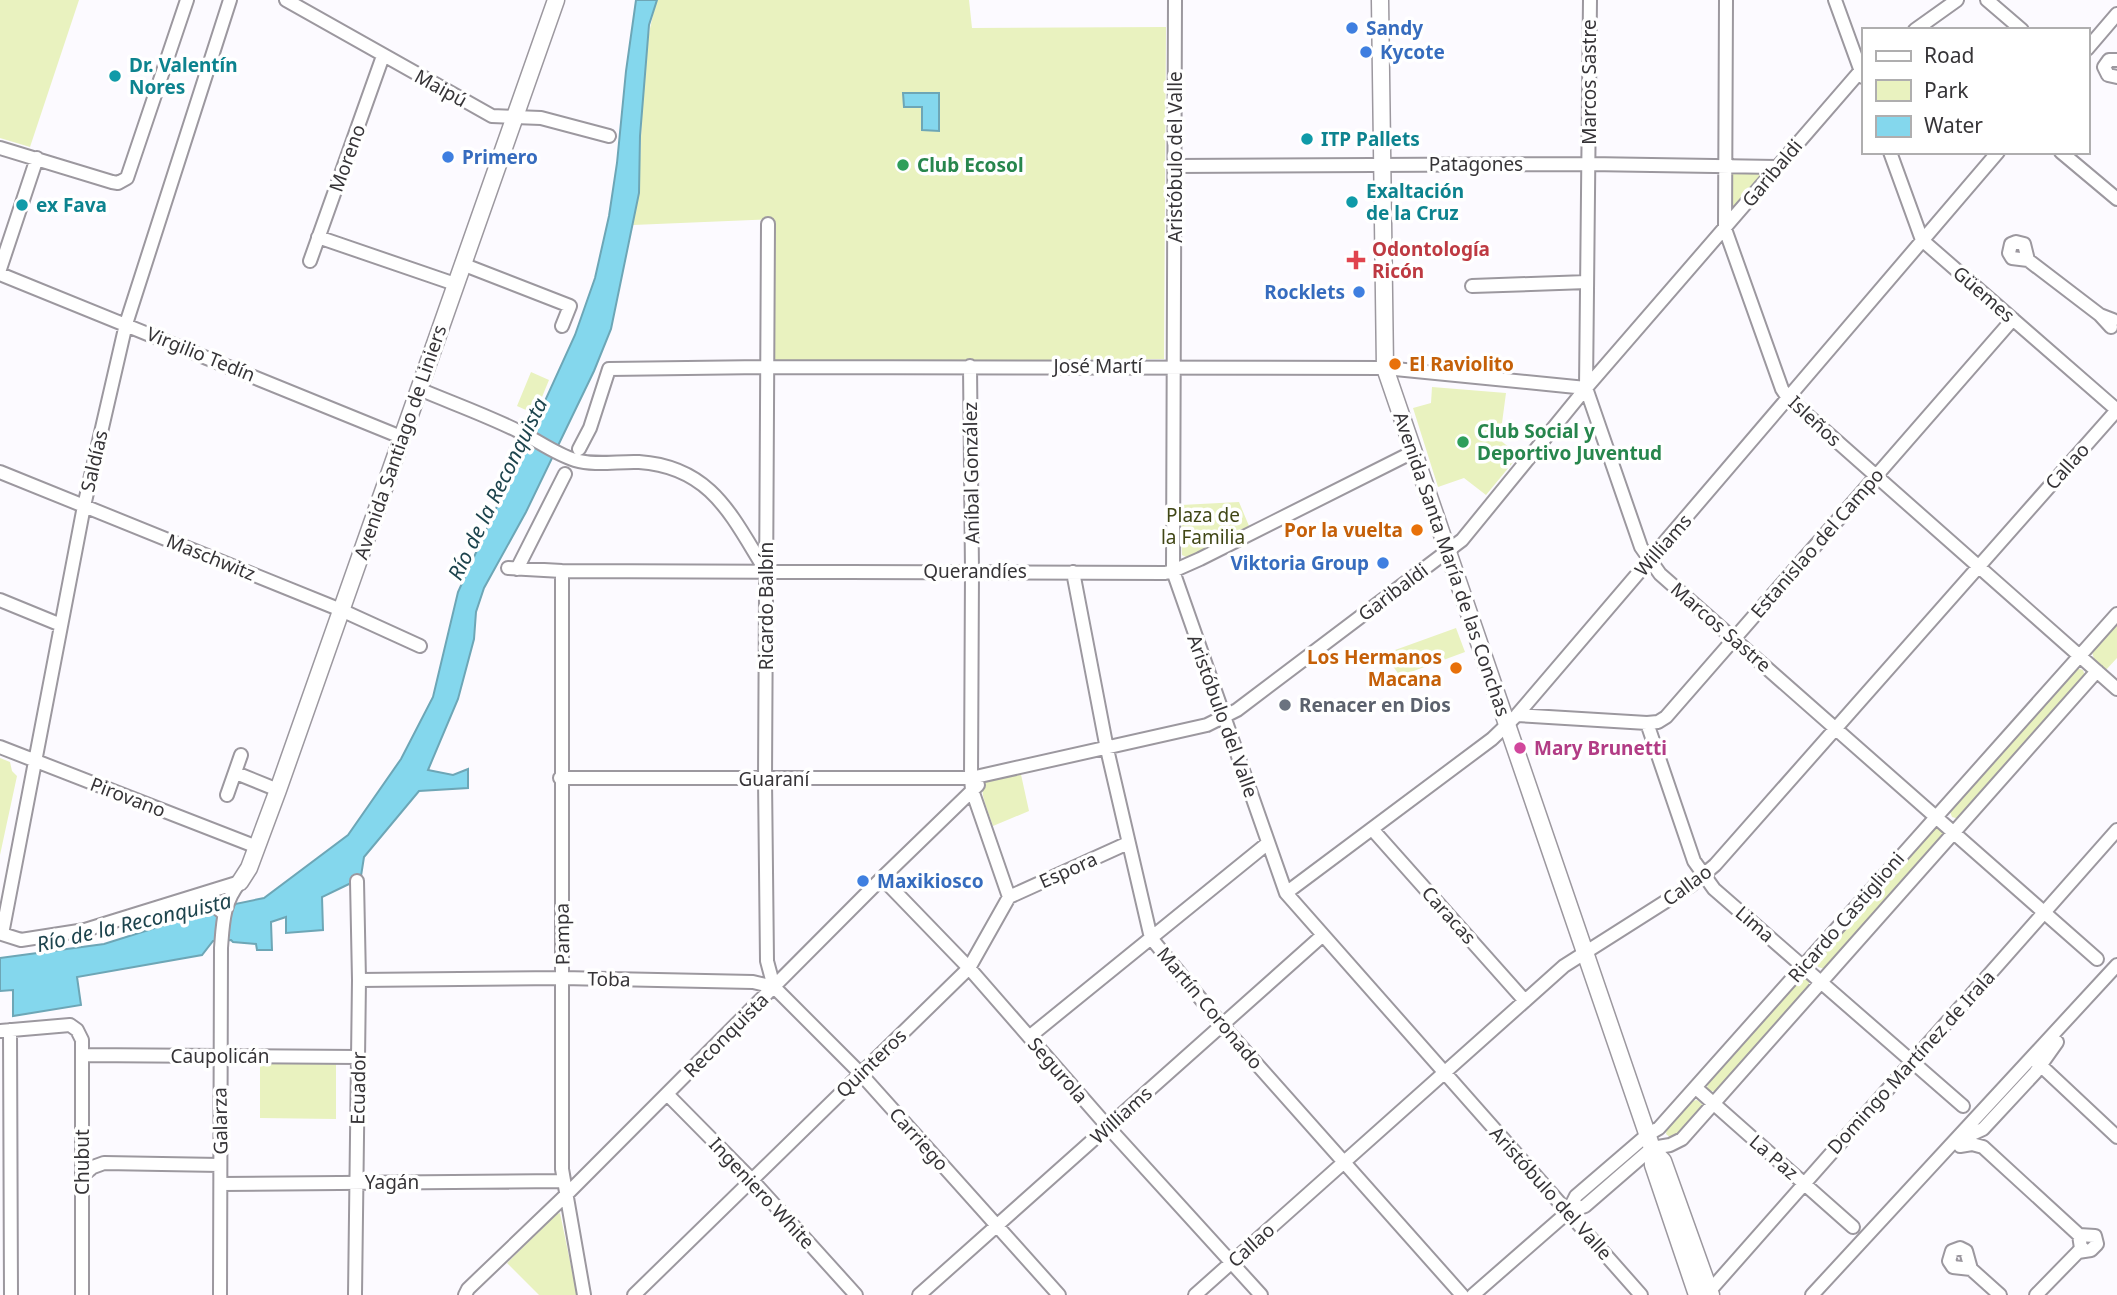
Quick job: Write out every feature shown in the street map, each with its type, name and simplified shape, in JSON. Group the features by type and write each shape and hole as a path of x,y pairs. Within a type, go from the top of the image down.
{"main road":[{"name":"Avenida Santiago de Liniers","path":"240,882 249,868 278,790 556,0"},
{"name":"Avenida Santa María de las Conchas","path":"1380,0 1385,369 1447,551 1512,719 1649,1142 1663,1161 1706,1294"}],"street":[{"path":"0,148 112,182 123,182 130,173 187,0"},
{"name":"Saldías","path":"2,934 84,506 126,324 230,0"},
{"name":"Maipú","path":"286,0 492,117 541,118 609,136"},
{"name":"Aristóbulo del Valle","path":"1175,0 1173,571 1268,843 1286,893 1641,1295"},
{"name":"Marcos Sastre","path":"1590,0 1586,388 1641,547 1660,574 2097,959"},
{"name":"Isleños","path":"1726,0 1725,229 1782,389 1788,398 2117,689"},
{"path":"1836,0 1862,72"},
{"path":"1918,28 1957,0"},
{"path":"1987,0 2020,28"},
{"path":"2089,47 2117,14"},
{"name":"Moreno","path":"310,261 383,55"},
{"path":"2117,60 2109,60 2104,67 2108,75 2117,77"},
{"name":"Garibaldi","path":"989,776 1207,725 1224,717 1237,710 1462,540 1586,388 1862,72"},
{"name":"Güemes","path":"1891,154 1922,240 2117,410"},
{"name":"Williams","path":"1286,893 1492,739 1512,719 1996,154"},
{"path":"2063,154 2117,199"},
{"path":"0,271 37,158"},
{"name":"Patagones","path":"1174,166 1589,164 1777,167"},
{"name":"Ricardo Balbín","path":"768,224 765,780 767,961 774,988"},
{"path":"318,237 455,284"},
{"path":"2028,260 2114,325"},
{"path":"462,264 570,306 562,326"},
{"name":"Virgilio Tedín","path":"0,271 401,437"},
{"path":"1472,286 1587,282"},
{"name":"Estanislao del Campo","path":"1647,723 1658,722 1666,717 2013,319"},
{"name":"Aníbal González","path":"970,366 972,784"},
{"name":"José Martí","path":"574,453 590,428 609,369 1175,366 1385,369 1586,388"},
{"path":"419,389 574,453 578,461 670,466 687,474 723,504 766,572"},
{"name":"Callao","path":"1195,1295 1564,966 1690,886 1715,865 2117,410"},
{"name":"Querandíes","path":"565,474 512,568 562,571 766,572 1173,571 1413,452"},
{"name":"Maschwitz","path":"0,472 341,610 420,646"},
{"name":"Pampa","path":"562,571 562,1169 584,1295"},
{"name":"Martín Coronado","path":"1073,572 1107,749 1151,938 1222,1025 1462,1295"},
{"path":"0,600 61,625"},
{"name":"Ricardo Castiglioni","path":"1473,1295 1568,1212 1576,1196 1649,1142 2117,614"},
{"name":"Ricardo Castiglioni","path":"1649,1142 1670,1145 1682,1139 2096,671"},
{"path":"1512,719 1647,723"},
{"name":"Lima","path":"1647,723 1694,861 1714,889 1963,1106"},
{"name":"Pirovano","path":"0,747 257,847"},
{"path":"227,795 241,755"},
{"path":"236,773 278,790"},
{"name":"Guaraní","path":"560,778 972,784 989,776"},
{"path":"972,784 1009,897"},
{"name":"Reconquista","path":"465,1295 468,1289 774,988 972,784"},
{"name":"Caracas","path":"1372,829 1525,1001"},
{"name":"Domingo Martínez de Irala","path":"1706,1294 2117,830"},
{"path":"1030,1037 1268,843"},
{"name":"Espora","path":"1009,897 1128,844"},
{"name":"Segurola","path":"882,878 969,968 1108,1127 1261,1295"},
{"name":"Ecuador","path":"355,1295 359,980 357,881"},
{"path":"2,934 21,940 85,930 240,882"},
{"name":"Avenida Santiago de Liniers","path":"223,913 228,899 240,882"},
{"path":"194,897 211,902 223,913"},
{"name":"Quinteros","path":"634,1295 969,968 1009,897"},
{"name":"Galarza","path":"220,1295 219,1055 223,913"},
{"name":"Williams","path":"919,1295 1323,935"},
{"path":"1812,1295 2036,1061 2117,965"},
{"path":"1823,1295 1959,1146 1967,1133 1983,1129 2035,1073 2036,1061 2048,1052 2117,977"},
{"name":"Toba","path":"359,980 562,978 753,982 774,988"},
{"name":"Carriego","path":"774,988 860,1073 1059,1295"},
{"name":"Chubut","path":"5,1031 71,1025 82,1040 82,1295"},
{"path":"5,1031 11,1295"},
{"name":"Caupolicán","path":"82,1055 358,1057"},
{"path":"2036,1061 2117,1137"},
{"name":"La Paz","path":"1696,1088 1853,1227"},
{"name":"Ingeniero White","path":"667,1094 752,1180 856,1295"},
{"path":"1983,1129 1983,1147"},
{"path":"1959,1146 1972,1144 1983,1147 2079,1235 2095,1236 2097,1244 2091,1250 2078,1252 2036,1295"},
{"path":"83,1175 104,1163 220,1165"},
{"name":"Yagán","path":"220,1184 564,1181"},
{"path":"1971,1269 2000,1295"},
{"path":"646,1284 655,1295"}],"green space":[{"path":"0,0 79,0 30,147 0,138"},
{"name":"Club Ecosol","path":"657,0 969,0 972,28 1166,27 1164,359 777,362 772,357 773,219 633,225 640,169 643,84 650,28"},
{"path":"1767,172 1732,214 1731,173"},
{"path":"531,372 549,380 535,414 517,406"},
{"name":"Club Social y Deportivo Juventud","path":"1432,387 1506,393 1502,423 1487,430 1519,455 1486,495 1464,478 1438,487 1413,408 1431,403"},
{"name":"Plaza de la Familia","path":"1239,502 1249,526 1188,558 1182,555 1181,505"},
{"path":"2117,622 2117,658 2105,671 2095,662 2092,652"},
{"path":"1456,628 1465,652 1400,676 1384,654"},
{"path":"2076,668 2083,670 2085,676 1959,819 1952,817 1949,809"},
{"path":"0,758 10,762 12,771 17,776 0,855"},
{"path":"1020,770 1029,811 993,826 984,801 983,786 994,777"},
{"path":"1937,825 1946,833 1825,969 1818,967 1816,960"},
{"path":"1801,978 1809,979 1809,989 1717,1092 1710,1091 1707,1088 1709,1079"},
{"path":"260,1062 336,1063 336,1119 260,1118"},
{"path":"1697,1100 1703,1105 1703,1109 1680,1137 1672,1139 1666,1134 1670,1124 1682,1108"},
{"path":"560,1213 577,1295 539,1295 507,1263"}],"water":[{"name":"Río de la Reconquista","path":"636,0 657,0 649,25 640,136 639,193 611,329 594,371 526,512 484,588 476,612 474,639 458,699 428,770 453,775 468,769 468,788 419,791 364,857 361,876 352,886 349,884 322,897 323,930 286,933 286,917 271,922 272,950 257,950 256,944 231,940 213,941 202,955 77,977 81,1005 13,1016 13,990 0,991 0,958 104,944 196,915 231,914 235,904 264,898 348,835 401,759 433,697 458,592 575,335 595,278 609,216 617,163"},
{"path":"903,93 939,93 939,131 922,130 922,107 904,107"}],"place":[{"name":"Sandy","path":"1352,28"},
{"name":"Kycote","path":"1366,52"},
{"name":"Dr. Valentín Nores","path":"115,76"},
{"name":"ITP Pallets","path":"1307,139"},
{"name":"Primero","path":"448,157"},
{"name":"Club Ecosol","path":"903,165"},
{"name":"Exaltación de la Cruz","path":"1352,202"},
{"name":"ex Fava","path":"22,205"},
{"name":"Odontología Ricón","path":"1356,260"},
{"name":"Rocklets","path":"1359,292"},
{"name":"El Raviolito","path":"1395,364"},
{"name":"Club Social y Deportivo Juventud","path":"1463,442"},
{"name":"Por la vuelta","path":"1417,530"},
{"name":"Viktoria Group","path":"1383,563"},
{"name":"Los Hermanos Macana","path":"1456,668"},
{"name":"Renacer en Dios","path":"1285,705"},
{"name":"Mary Brunetti","path":"1520,748"},
{"name":"Maxikiosco","path":"863,881"}]}
